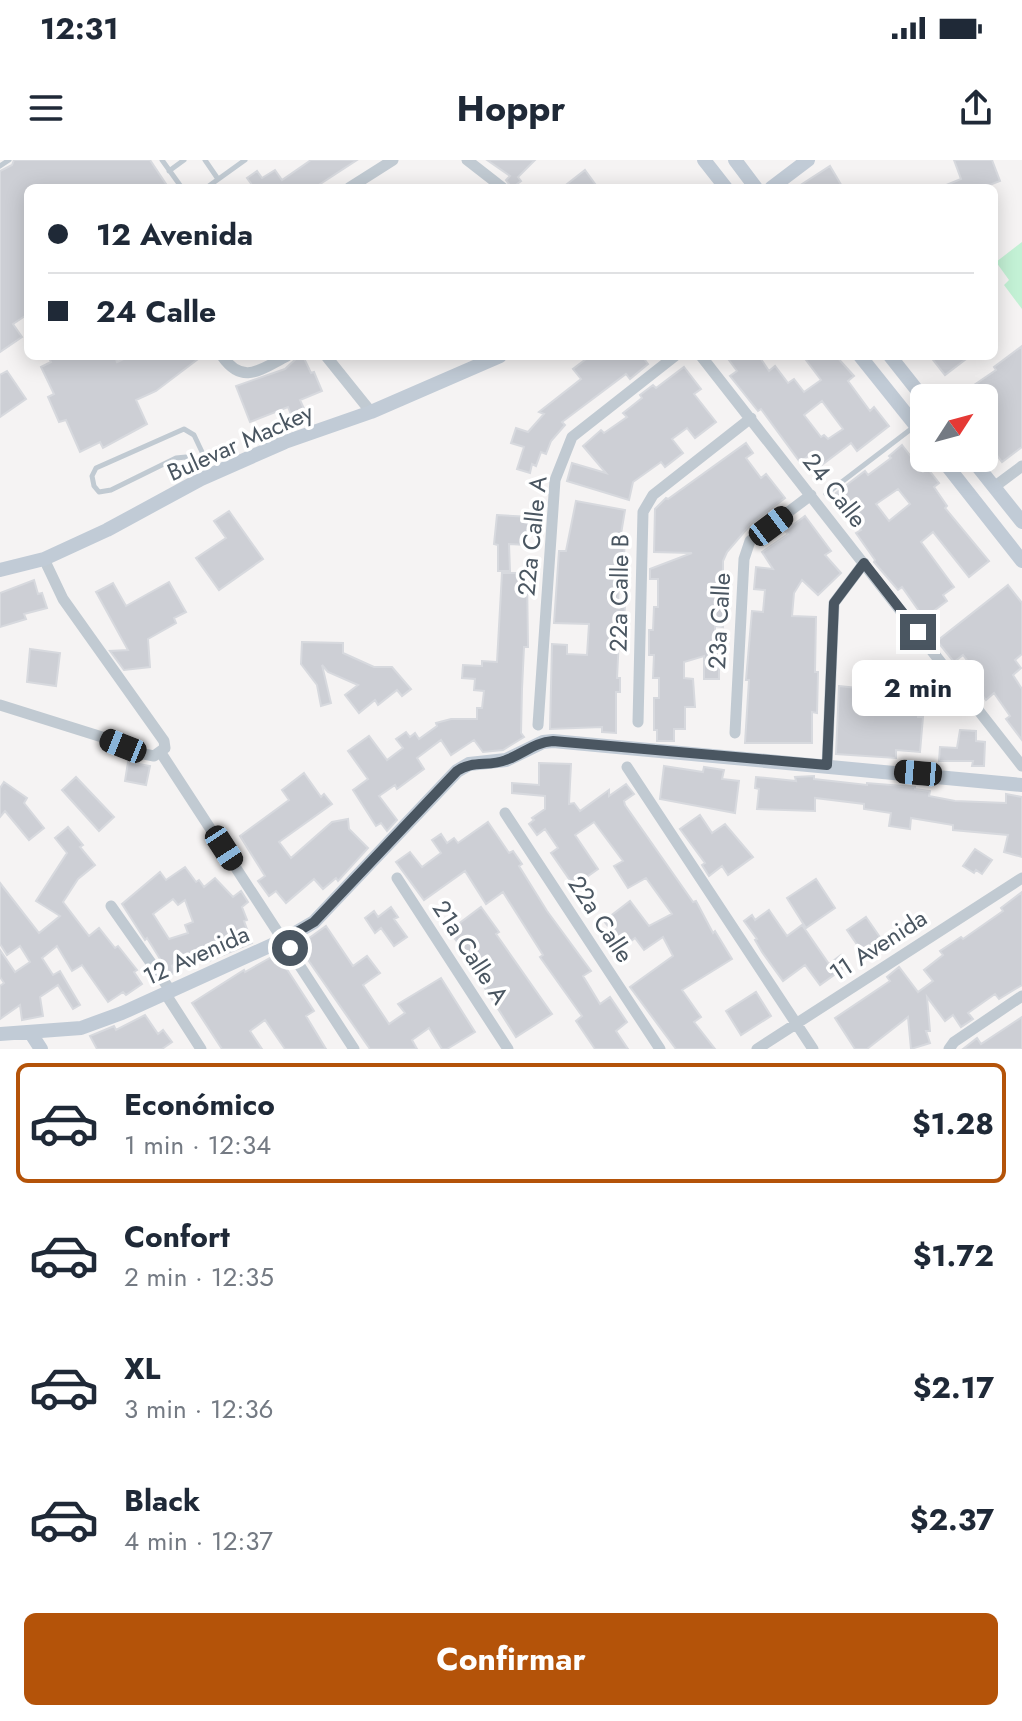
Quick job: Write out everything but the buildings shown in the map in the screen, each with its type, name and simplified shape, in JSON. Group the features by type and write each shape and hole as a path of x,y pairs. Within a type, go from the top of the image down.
{"street":[{"path":"355,184 393,160"},
{"path":"467,160 498,184"},
{"path":"704,160 723,184"},
{"path":"735,160 753,184"},
{"path":"776,184 808,160"},
{"path":"225,360 239,373 250,374 279,360"},
{"path":"329,360 371,412"},
{"name":"Bulevar Mackey","path":"0,570 44,559 107,530 207,476 285,442 371,412 491,360"},
{"name":"22a Calle A","path":"538,725 555,480 572,437 670,360"},
{"name":"24 Calle","path":"704,360 1022,766"},
{"path":"863,360 910,418"},
{"path":"893,360 912,384"},
{"name":"22a Calle B","path":"638,722 643,512 653,495 751,418"},
{"path":"994,487 1022,466"},
{"path":"952,472 1022,561"},
{"path":"982,472 1022,522"},
{"name":"23a Calle","path":"735,733 744,559 750,541 811,495"},
{"path":"1007,542 1022,550"},
{"path":"0,705 102,737 144,754 154,756 165,748 164,741 63,599 44,559"},
{"path":"827,765 834,603 864,563"},
{"name":"12 Avenida","path":"0,1034 81,1028 122,1013 285,939 314,922 457,771 469,764 506,760 543,742 1017,782"},
{"path":"161,753 354,1049"},
{"path":"627,767 813,1049"},
{"name":"22a Calle","path":"505,813 660,1049"},
{"name":"21a Calle A","path":"397,878 508,1049"},
{"name":"11 Avenida","path":"757,1049 1022,878"},
{"path":"111,906 201,1049"},
{"path":"949,1049 954,1042 1022,996"},
{"path":"30,1032 41,1049"}],"lane":[{"path":"0,166 9,160"},
{"path":"162,160 179,184"},
{"path":"169,171 184,160"},
{"path":"205,160 218,179"},
{"path":"211,184 245,160"},
{"path":"184,429 194,435 207,476 186,457 176,458 111,490 99,492 92,476 96,468 184,429"},
{"path":"826,494 910,437"}],"green space":[{"path":"1022,242 1022,309 1004,285 1009,280 998,260"}],"route":[{"path":"290,948 285,939 314,922 457,771 469,764 506,760 543,742 553,741 827,765 834,603 864,563 918,632"}]}
